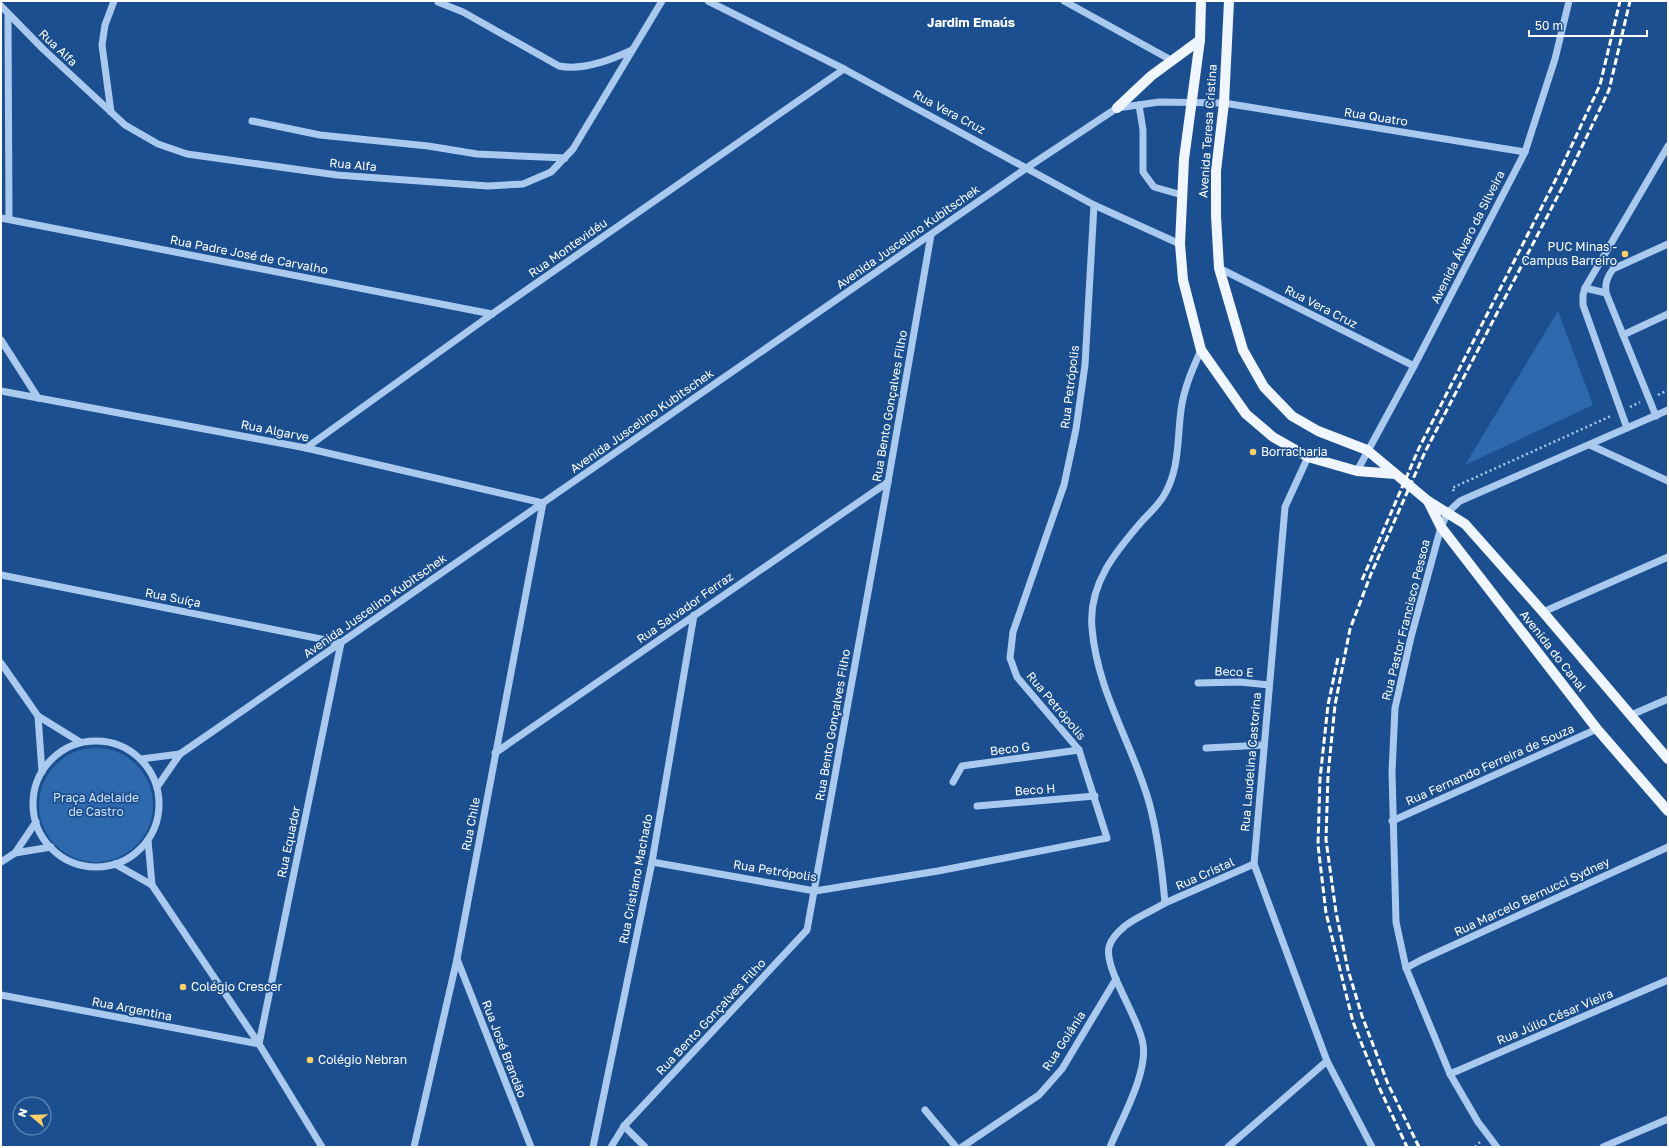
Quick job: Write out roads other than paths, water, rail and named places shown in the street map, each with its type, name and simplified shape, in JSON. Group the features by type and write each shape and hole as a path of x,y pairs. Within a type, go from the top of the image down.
{"main road":[{"name":"Avenida Teresa Cristina","path":"1200,1 1200,40 1184,159 1180,244 1183,280 1201,350 1246,414 1273,437 1308,457 1357,471 1395,474"},
{"name":"Avenida Teresa Cristina","path":"1229,1 1224,103 1216,171 1216,216 1219,268 1243,350 1264,387 1292,416 1318,432 1368,450 1395,474"},
{"path":"1117,108 1151,76 1200,40"},
{"name":"Avenida do Canal","path":"1395,474 1428,501 1448,512 1465,524 1543,612 1668,759"},
{"name":"Avenida do Canal","path":"1428,501 1441,527 1597,729 1668,811"}],"street":[{"path":"111,112 102,45 105,25 114,1"},
{"name":"Rua Alfa","path":"1,6 8,16 125,125 158,144 187,154 337,175 488,186 523,184 551,172 565,158 573,149 662,1"},
{"name":"Rua Vera Cruz","path":"708,1 844,69 1028,167 1094,205 1180,244"},
{"path":"1064,1 1171,60"},
{"name":"Avenida Álvaro da Silveira","path":"1357,471 1414,366 1525,152 1555,59 1569,1"},
{"path":"438,2 463,12 559,66 572,69 616,58 633,50"},
{"path":"5,218 8,16"},
{"name":"Rua Montevidéu","path":"306,448 492,314 844,69"},
{"name":"Rua Quatro","path":"1117,108 1139,105 1192,102 1224,103 1525,152"},
{"path":"1139,105 1143,130 1143,172 1154,187 1182,195"},
{"name":"Avenida Juscelino Kubitschek","path":"157,787 180,754 931,236 1028,167 1117,108"},
{"path":"252,121 320,135 428,146 477,154 565,158"},
{"path":"1627,428 1583,305 1583,295 1668,146"},
{"name":"Rua Petrópolis","path":"652,862 815,891 938,871 1107,838 1095,796 1079,750 1017,677 1010,658 1013,632 1064,485 1076,429 1085,365 1094,205"},
{"name":"Rua Padre José de Carvalho","path":"5,218 492,314"},
{"name":"Rua Bento Gonçalves Filho","path":"611,1147 624,1126 807,930 931,236"},
{"path":"1656,416 1606,293 1605,285 1613,269 1668,244"},
{"name":"Rua Vera Cruz","path":"1219,268 1414,366"},
{"path":"1586,288 1606,293"},
{"path":"1623,335 1668,314"},
{"path":"1,340 38,398"},
{"path":"1165,903 1162,869 1148,802 1098,668 1092,627 1093,600 1102,574 1124,542 1163,498 1176,466 1181,410 1187,379 1201,350"},
{"name":"Rua Algarve","path":"1,391 306,448 543,503"},
{"name":"Rua Pastor Francisco Pessoa","path":"1497,1147 1478,1122 1450,1074 1406,968 1396,922 1392,821 1392,772 1396,708 1411,637 1441,527 1448,512 1460,501 1668,410"},
{"path":"1590,445 1668,482"},
{"name":"Rua Laudelina Castorina","path":"1308,457 1285,507 1254,864 1327,1061 1372,1147"},
{"name":"Rua Salvador Ferraz","path":"495,753 888,482"},
{"name":"Rua Chile","path":"414,1147 457,959 543,503"},
{"path":"1543,612 1668,557"},
{"name":"Rua Suíça","path":"1,575 341,643"},
{"name":"Rua Cristiano Machado","path":"593,1147 652,862 694,615"},
{"name":"Rua Equador","path":"259,1044 341,643"},
{"path":"1,663 38,716 80,742"},
{"name":"Beco E","path":"1198,683 1240,682 1269,685"},
{"path":"1631,715 1668,699"},
{"path":"38,716 42,772"},
{"name":"Rua Fernando Ferreira de Souza","path":"1392,821 1597,729"},
{"path":"97,740 113,743 128,749 141,759 151,772 157,787 159,805 156,824 148,840 133,855 115,864 98,867 80,865 64,858 51,847 42,836 36,822 33,805 35,788 42,772 58,753 80,742 97,740"},
{"path":"1206,748 1264,744"},
{"name":"Beco G","path":"954,782 962,766 1079,750"},
{"name":"Avenida Juscelino Kubitschek","path":"141,759 180,754"},
{"name":"Beco H","path":"977,806 1095,796"},
{"path":"1,862 15,853 36,822"},
{"path":"148,840 152,885"},
{"path":"15,853 51,847"},
{"name":"Rua Marcelo Bernucci Sydney","path":"1406,968 1668,847"},
{"path":"115,864 152,885 259,1044 322,1147"},
{"name":"Rua Cristal","path":"1110,1147 1143,1067 1143,1044 1134,1015 1116,979 1110,961 1109,948 1115,936 1125,926 1165,903 1254,864"},
{"name":"Rua José Brandão","path":"457,959 531,1147"},
{"name":"Rua Goiânia","path":"962,1147 1038,1096 1062,1069 1116,979"},
{"name":"Rua Júlio César Vieira","path":"1450,1074 1668,980"},
{"name":"Rua Argentina","path":"1,995 259,1044"},
{"path":"1228,1147 1327,1061"},
{"path":"925,1110 956,1147"},
{"path":"1603,1147 1668,1119"},
{"path":"624,1126 645,1147"}],"railway":[{"path":"1362,580 1419,448 1556,179 1600,85 1620,1"},
{"path":"1419,1147 1388,1084 1362,1016 1348,970 1336,912 1326,840 1328,775 1335,705 1350,629 1371,574 1425,452 1565,182 1609,90 1630,1"},
{"path":"1338,658 1328,705 1320,779 1318,845 1326,913 1353,1022 1379,1087 1407,1147"}],"place":[{"name":"PUC Minas - Campus Barreiro","path":"1625,254"},
{"name":"Borracharia","path":"1253,452"},
{"name":"Colégio Crescer","path":"183,987"},
{"name":"Colégio Nebran","path":"310,1060"}],"district":[{"name":"Jardim Emaús","path":"971,22"}],"park label":[{"name":"Praça Adelaide de Castro","path":"96,805"}]}
